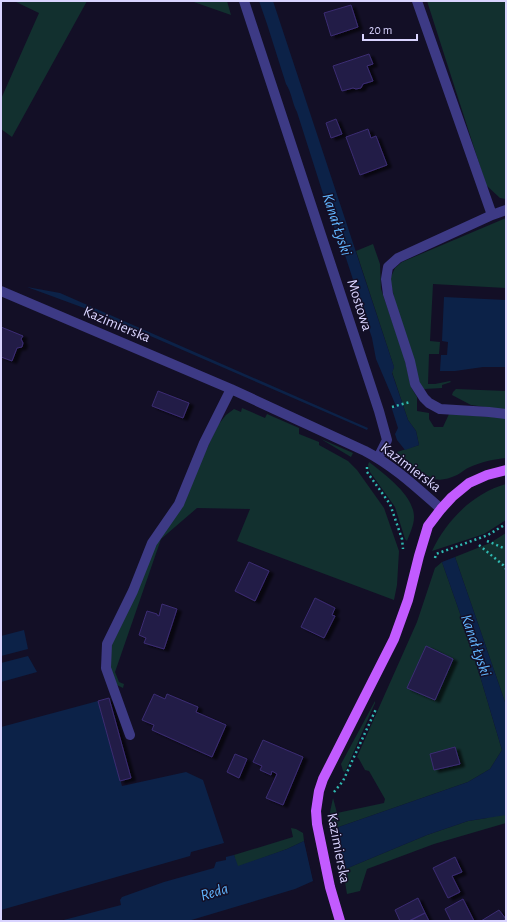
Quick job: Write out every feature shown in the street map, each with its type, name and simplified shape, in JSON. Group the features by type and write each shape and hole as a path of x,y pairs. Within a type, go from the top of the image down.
{"main road":[{"path":"441,509 452,497 469,483 487,475 506,470"},
{"name":"Kazimierska","path":"340,921 330,887 317,824 318,791 394,639 408,600 418,556 428,526 441,509"}],"street":[{"name":"Mostowa","path":"244,1 383,426 387,440 378,458"},
{"path":"417,1 492,215"},
{"path":"506,210 398,258 388,267 386,279 388,294 410,362 415,384 424,398 429,403 440,409 506,414"},
{"name":"Kazimierska","path":"1,291 231,389 378,458 396,470 441,509"},
{"path":"130,735 106,668 107,644 133,591 152,543 179,504 204,443 231,389"}],"path":[{"path":"396,406 403,404"},
{"path":"366,465 367,472 390,504 402,539 403,549"},
{"path":"433,562 436,554 488,535 506,524"},
{"path":"487,542 506,549"},
{"path":"479,545 506,569"}],"green space":[{"path":"14,1 87,1 12,137 1,129 1,99 39,13"},
{"path":"191,1 227,1 231,15"},
{"path":"427,1 506,1 506,199 500,198 486,185"},
{"path":"506,218 506,288 433,284 430,341 440,342 439,354 429,354 428,384 451,382 442,385 442,388 424,389 420,387 395,302 390,279 395,268 402,262"},
{"path":"373,244 380,264 381,289 404,356 411,387 417,397 417,411 429,413 429,419 434,427 443,427 449,414 506,418 506,458 479,464 468,468 457,475 441,480 427,477 410,467 400,458 397,452 419,445 416,431 408,420 392,372 394,367 356,251"},
{"path":"456,389 506,391 506,410 471,405 452,395"},
{"path":"242,408 265,418 267,414 299,428 299,434 319,442 319,445 348,461 357,470 384,508 399,551 397,585 394,600 237,541 250,509 197,508 161,539 115,672 119,682 124,684 123,688 117,685 110,669 111,644 159,538 196,472 218,425 226,415 234,409 241,412"},
{"path":"321,439 353,453 351,457"},
{"path":"369,462 404,493 413,509 413,526 407,541 405,539 395,507 370,472 368,465"},
{"path":"506,484 506,520 484,534 432,551 445,529 462,510 482,494"},
{"path":"506,533 506,705 455,557 490,543"},
{"path":"442,562 469,639 502,750 490,769 468,782 333,829 330,812 333,798 337,813 384,803 385,799 369,771 365,770 357,757 417,622 435,568"},
{"path":"375,701 345,772 343,771 341,764"},
{"path":"506,807 506,823 434,844 367,869 360,891 347,894 343,870 427,835 468,821 487,818"},
{"path":"291,828 303,833 304,841 287,849 237,867 234,855 293,837"}],"water":[{"name":"Kanał Łyski","path":"259,1 273,1 394,367 392,373 408,420 416,431 419,445 405,450 397,440 395,434 398,428 392,409 396,406 376,359 372,338 345,255 332,222 297,112 286,84"},
{"path":"27,287 60,293 368,428 367,430 95,312"},
{"path":"444,297 506,300 506,367 483,367 455,371 440,371 441,355 447,355 448,342 442,341"},
{"name":"Kanał Łyski","path":"455,557 506,705 506,815 468,821 427,835 343,870 333,829 468,782 490,769 502,750 469,639 442,562"},
{"path":"24,630 28,649 1,656 1,636"},
{"path":"28,656 37,672 1,682 1,663"},
{"path":"98,701 122,786 186,772 203,780 224,843 191,852 190,856 1,910 1,727"},
{"name":"Reda","path":"304,841 313,881 295,889 188,921 60,921 121,905 120,900 122,897 164,882 214,868 216,862 226,860 226,857 234,855 238,866 287,849"}],"pier":[{"path":"333,827 343,872 341,871 331,830"},
{"path":"304,839 306,840 311,861 315,880 314,883"}],"building":[{"path":"351,5 358,27 331,36 324,13"},
{"path":"369,54 373,64 367,66 373,81 363,84 361,88 353,88 342,91 333,66"},
{"path":"336,119 342,134 331,138 326,123"},
{"path":"368,129 371,138 376,136 387,165 360,175 346,137"},
{"path":"1,327 23,336 21,339 23,343 22,347 17,348 12,361 1,357"},
{"path":"158,391 189,403 183,418 152,406"},
{"path":"249,562 269,571 255,601 235,591"},
{"path":"315,598 335,608 332,615 335,616 324,638 301,627"},
{"path":"162,604 177,609 164,649 144,643 146,638 139,635 147,611 159,616"},
{"path":"426,646 453,659 435,700 407,688"},
{"path":"154,694 165,699 167,694 198,707 196,712 226,725 212,757 152,730 154,725 142,720"},
{"path":"109,698 131,778 120,781 98,701"},
{"path":"263,740 303,757 283,805 266,798 277,774 272,771 271,775 260,770 262,766 253,762"},
{"path":"455,747 460,764 434,770 430,754"},
{"path":"235,754 247,759 239,778 227,772"},
{"path":"455,857 462,872 452,876 460,892 448,898 433,868"},
{"path":"418,898 425,913 409,921 400,921 395,910"},
{"path":"463,899 474,921 451,921 445,909"},
{"path":"499,910 506,919 503,921 481,921"},
{"path":"425,913 429,921 409,921"}]}
